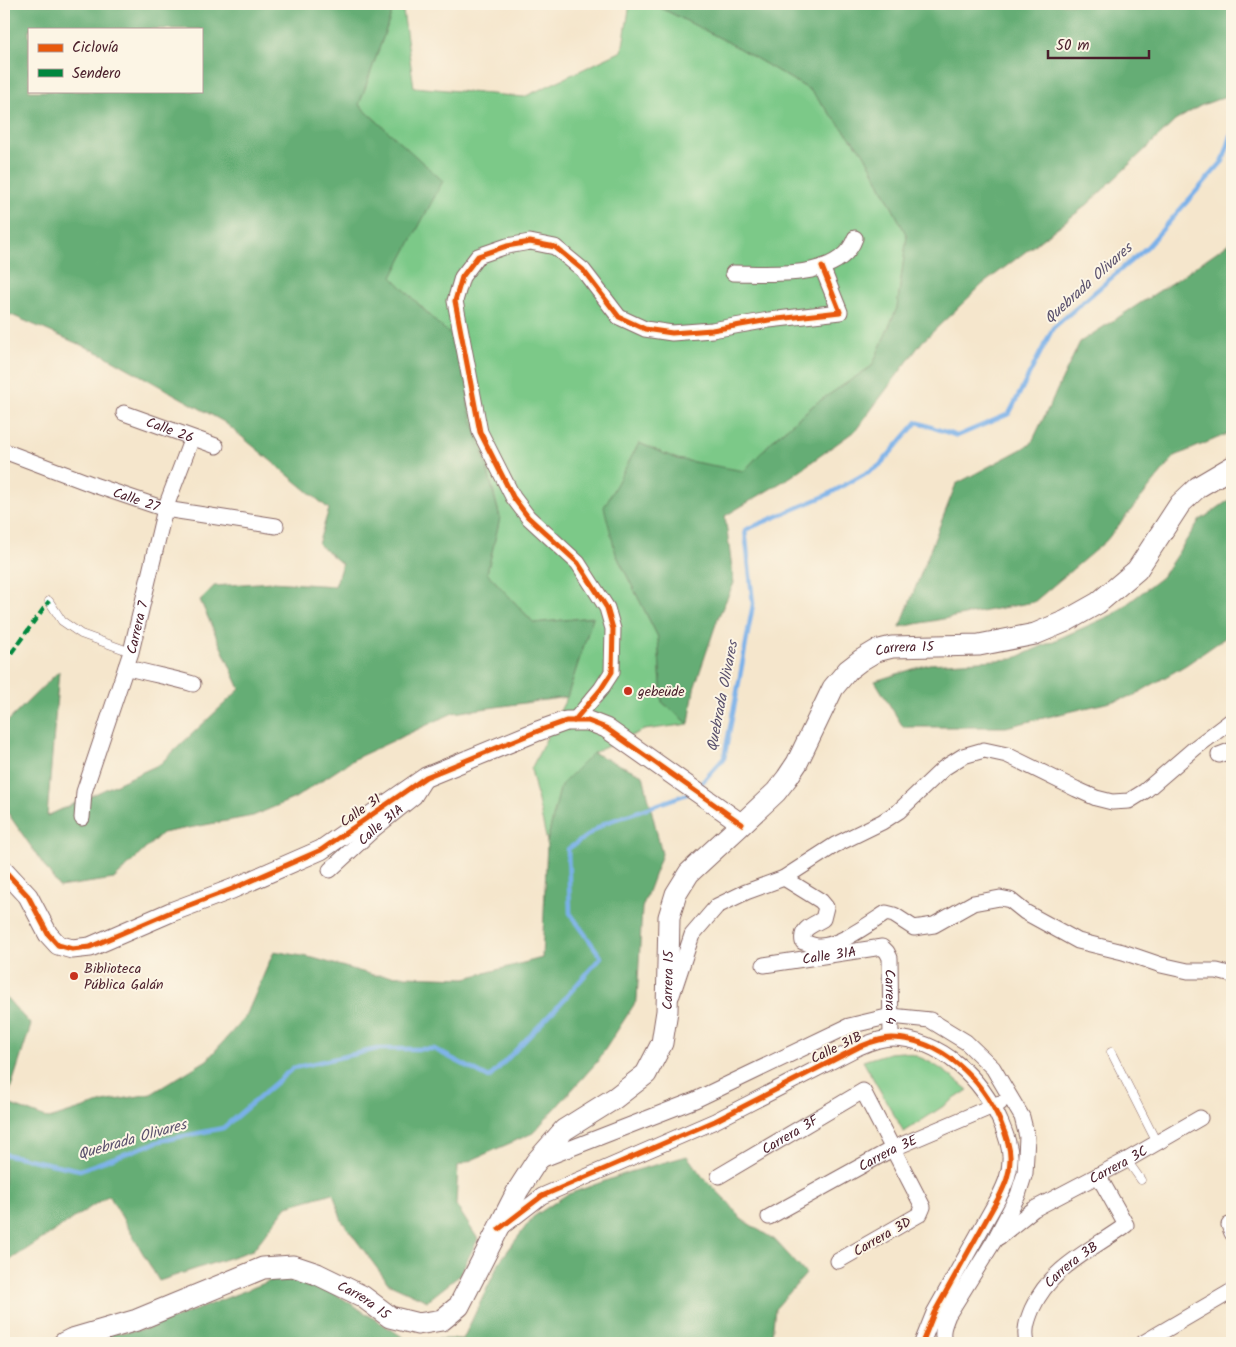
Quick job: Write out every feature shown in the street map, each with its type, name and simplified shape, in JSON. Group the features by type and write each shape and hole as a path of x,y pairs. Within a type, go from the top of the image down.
{"main road":[{"name":"Carrera 15","path":"64,1343 137,1320 263,1268 293,1266 317,1274 362,1296 390,1318 418,1324 442,1320 459,1306 518,1190 536,1162 564,1130 615,1098 646,1074 662,1043 667,1011 669,917 676,894 688,873 737,820 776,792 787,778 797,763 833,688 848,670 876,651 892,647 979,645 1036,634 1066,621 1098,603 1137,570 1180,504 1198,487 1232,467"}],"street":[{"path":"733,273 801,272 822,267 838,259 849,250 855,238"},
{"path":"574,721 601,689 612,672 613,629 607,608 578,563 528,518 513,497 480,432 455,301 462,277 478,256 507,246 530,242 554,247 583,270 619,317 645,329 672,333 712,330 769,320 840,312 822,267"},
{"name":"Calle 26","path":"124,413 216,446"},
{"name":"Carrera 7","path":"82,818 84,792 131,652 165,509 192,438"},
{"name":"Calle 27","path":"4,451 165,509 276,526"},
{"path":"126,667 193,684"},
{"path":"667,1011 692,935 717,906 746,892 784,878 835,845 866,831 898,811 944,768 963,756 976,751 990,750 1007,755 1096,798 1121,802 1138,797 1195,748 1232,720"},
{"name":"Calle 31","path":"4,870 28,896 48,934 58,945 72,949 90,947 171,912 232,889 321,850 426,777 566,721 588,721 606,728 737,820"},
{"name":"Calle 31A","path":"330,870 373,830 414,797 426,777"},
{"path":"784,878 821,901 826,907 822,920 804,930 803,942 810,944 820,946 834,943 886,913 894,915 914,928 934,925 973,903 1000,898 1010,900 1025,912 1078,941 1188,971 1217,971 1232,975"},
{"name":"Calle 31A","path":"764,965 882,947 890,958"},
{"name":"Carrera 4","path":"890,958 891,1038"},
{"name":"Calle 31B","path":"536,1162 695,1100 849,1026 890,1016 930,1020 966,1042 993,1068 1022,1117 1027,1137 1025,1173 1018,1195 994,1241 948,1315 942,1334 944,1343"},
{"name":"Calle 31B","path":"499,1229 542,1196 715,1122 859,1047 876,1040 891,1038 921,1043 950,1058 972,1076 993,1106 1008,1142 1010,1160 1008,1179 934,1313 922,1343"},
{"name":"Carrera 3F","path":"719,1176 863,1091 892,1149"},
{"name":"Carrera 3E","path":"769,1217 892,1149 1010,1097"},
{"name":"Carrera 3C","path":"994,1241 1034,1208 1126,1160 1200,1118"},
{"name":"Carrera 3D","path":"838,1261 920,1214 922,1207 892,1149"},
{"name":"Carrera 3B","path":"1027,1343 1025,1331 1029,1317 1044,1287 1061,1270 1126,1225 1098,1175"},
{"path":"1018,1195 1022,1202 1034,1208"},
{"path":"1143,1343 1232,1291"}],"lane":[{"path":"48,601 62,621 81,634 131,652"},
{"path":"1110,1052 1156,1142"},
{"path":"1126,1160 1141,1180"}],"green space":[{"path":"4,4 395,4 359,105 443,181 392,277 440,326 468,347 468,406 500,518 487,573 534,623 593,617 567,697 453,713 356,758 295,798 253,816 162,833 114,879 59,887 4,810 4,725 59,671 47,816 160,764 240,689 200,600 214,586 272,582 335,586 342,564 318,544 329,509 224,422 104,355 9,314 4,316"},
{"path":"395,4 402,4 414,87 524,97 622,51 630,4 653,4 728,42 810,90 865,155 907,236 897,308 872,366 815,404 774,439 744,472 677,459 639,443 616,554 658,637 662,702 689,724 644,730 593,753 561,785 547,842 531,769 567,697 593,617 534,623 487,573 500,517 468,406 468,347 440,326 392,277 442,181 359,105"},
{"path":"653,4 1232,4 1232,94 1200,106 1175,121 1087,205 983,284 922,342 856,430 792,476 725,516 734,583 718,618 694,689 689,724 662,702 658,637 616,554 604,507 639,443 677,459 744,471 774,439 815,404 872,366 897,308 907,236 865,155 810,90 728,42"},
{"path":"1232,241 1232,432 1175,456 1106,541 1034,602 900,627 956,484 1031,444 1080,342"},
{"path":"1232,498 1232,633 1186,665 1131,697 1006,727 903,727 875,681 929,664 1013,659 1114,614 1162,577 1199,521"},
{"path":"593,753 643,775 662,854 642,908 637,1000 597,1062 533,1133 458,1166 456,1205 478,1239 459,1276 427,1301 388,1283 342,1221 333,1193 287,1206 253,1250 159,1281 109,1195 4,1264 4,995 31,1025 6,1103 49,1119 103,1102 151,1094 207,1060 246,1016 274,951 313,958 373,975 466,978 542,958 547,842 561,785"},
{"path":"903,1052 930,1062 968,1090 904,1132 863,1061 889,1053"},
{"path":"687,1156 702,1176 729,1203 741,1219 775,1240 806,1274 775,1309 772,1335 782,1343 78,1343 88,1337 147,1329 275,1279 320,1284 406,1339 463,1339 500,1261 533,1217 566,1195 630,1172"}],"waterway":[{"name":"Quebrada Olivares","path":"698,787 724,758 739,682 753,604 745,530 825,496 879,466 917,422 957,436 1009,414 1053,328 1147,247 1223,161 1232,133"},
{"name":"Quebrada Olivares","path":"4,1154 80,1170 160,1141 223,1128 293,1068 377,1049 434,1049 489,1078 559,1005 601,957 570,913 568,849 605,823 690,793"}],"marked path":[{"path":"4,663 49,601"}],"cycle path":[{"path":"574,721 601,689 612,672 613,629 607,608 578,563 528,517 513,497 480,432 455,301 462,277 478,256 507,246 530,242 555,247 583,270 619,317 645,329 672,333 712,330 769,320 840,312 822,267"},
{"path":"4,870 28,896 48,934 58,945 72,949 90,947 171,912 232,889 321,850 426,777 566,721 588,721 606,728 742,824"},
{"path":"499,1229 542,1196 715,1121 859,1047 888,1038 910,1040 943,1054 958,1064 971,1077 993,1107 1001,1123 1010,1151 1008,1175 1001,1193 934,1313 922,1343"}],"place":[{"name":"gebeüde","path":"628,691"},
{"name":"Biblioteca Pública Galán","path":"74,976"}]}
